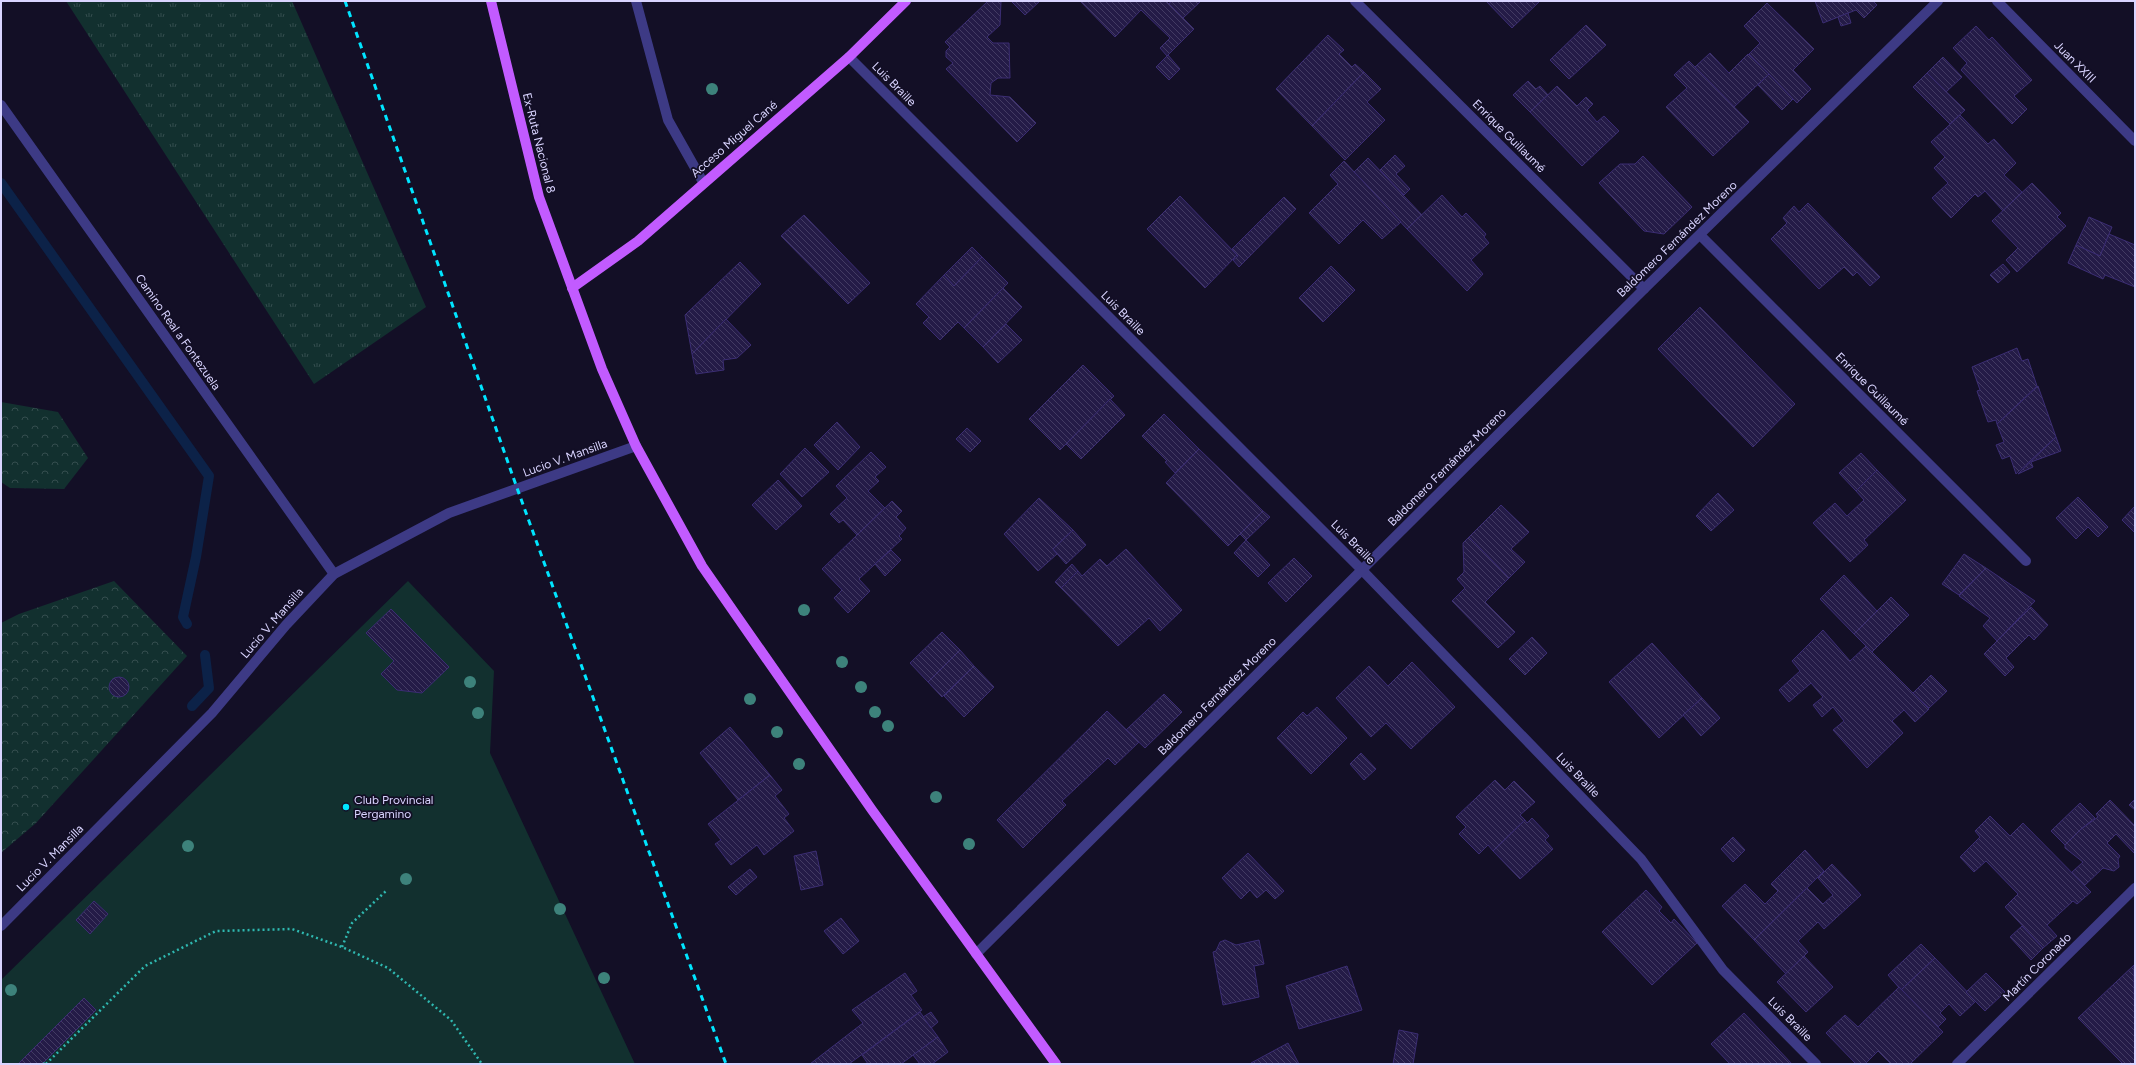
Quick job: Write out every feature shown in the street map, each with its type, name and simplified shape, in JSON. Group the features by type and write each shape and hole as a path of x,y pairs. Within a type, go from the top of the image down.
{"main road":[{"name":"Ex-Ruta Nacional 8","path":"491,1 539,197 602,369 636,446 702,566 867,804 1056,1064"},
{"name":"Acceso Miguel Cané","path":"572,288 638,241 703,182 849,57 906,1"}],"street":[{"path":"636,1 668,120 703,182"},
{"name":"Enrique Guillaumé","path":"1355,1 1644,289"},
{"name":"Baldomero Fernández Moreno","path":"976,954 1644,289 1938,1"},
{"name":"Juan XXIII","path":"1997,1 2135,141"},
{"name":"Luis Braille","path":"849,57 1362,570 1641,859 1723,970 1816,1064"},
{"name":"Camino Real a Fontezuela","path":"1,105 334,574"},
{"name":"Enrique Guillaumé","path":"1700,235 2026,561"},
{"name":"Lucio V. Mansilla","path":"1,926 212,713 286,625 334,574 449,514 636,446"},
{"name":"Martín Coronado","path":"1957,1064 2135,888"}],"path":[{"path":"342,947 352,923 386,891"},
{"path":"44,1064 145,966 216,931 292,929 342,947 394,972 451,1020 482,1064"}],"green space":[{"path":"66,1 292,1 426,307 314,384"},
{"path":"1,402 58,412 88,458 64,489 10,488 1,482"},
{"path":"114,581 187,656 36,823 1,853 1,623 19,614"},
{"name":"Club Provincial Pergamino","path":"408,581 494,671 490,753 635,1064 1,1064 1,980"}],"building":[{"path":"988,1 1001,1 1000,25 987,37 993,43 1009,43 1010,78 998,78 991,83 990,95 1010,97 1036,123 1017,142 946,69 953,63 946,57 946,51 950,47 945,42"},
{"path":"1011,1 1040,1 1025,15"},
{"path":"1080,1 1166,1 1194,29 1167,56 1160,48 1170,38 1141,10 1115,37"},
{"path":"1171,1 1201,1 1183,18 1169,4"},
{"path":"1486,1 1540,1 1512,28"},
{"path":"1815,1 1873,1 1877,5 1864,18 1856,10 1823,23"},
{"path":"1767,3 1814,49 1793,70 1811,89 1797,103 1749,54 1760,43 1744,26"},
{"path":"1848,13 1851,23 1841,26 1838,17"},
{"path":"1586,25 1606,45 1569,79 1550,60"},
{"path":"1976,26 1989,40 1992,37 2032,80 2014,96 2027,109 2012,124 1961,70 1967,63 1953,48"},
{"path":"1328,35 1344,50 1339,54 1352,67 1355,64 1364,72 1312,126 1276,89"},
{"path":"1710,53 1729,73 1748,54 1769,74 1734,107 1695,67"},
{"path":"1168,55 1180,69 1169,80 1156,67"},
{"path":"1943,57 1962,77 1946,92 1927,73"},
{"path":"1689,61 1749,122 1713,156 1666,107 1687,88 1674,75"},
{"path":"1364,72 1381,89 1367,102 1385,120 1345,160 1312,126"},
{"path":"1927,73 1965,110 1950,124 1913,87"},
{"path":"1769,74 1793,99 1782,110 1758,85"},
{"path":"1528,81 1536,89 1540,86 1548,95 1530,112 1513,95"},
{"path":"1557,86 1577,106 1586,97 1593,104 1587,110 1597,122 1604,116 1619,131 1582,166 1530,112"},
{"path":"1960,115 1988,144 1994,139 2016,163 2004,175 2022,192 2003,211 1985,191 1978,197 1975,194 1951,218 1932,198 1948,183 1934,168 1945,157 1931,142"},
{"path":"1395,155 1405,166 1396,174 1410,189 1404,195 1380,170"},
{"path":"1643,156 1692,207 1664,234 1644,231 1599,183 1620,164 1635,164"},
{"path":"1368,158 1422,215 1407,229 1354,172"},
{"path":"1344,161 1401,222 1382,239 1363,220 1339,244 1309,213 1338,184 1330,175"},
{"path":"2032,183 2061,213 2057,217 2066,226 2017,272 2006,260 2018,248 1992,221"},
{"path":"1442,195 1462,217 1466,213 1486,234 1484,237 1489,243 1471,260 1483,274 1467,291 1407,229"},
{"path":"1180,196 1237,255 1205,288 1147,229"},
{"path":"1284,197 1296,209 1239,267 1233,260 1238,256 1232,249"},
{"path":"1808,203 1880,277 1870,286 1857,272 1853,276 1844,267 1819,289 1771,239 1787,223 1783,218 1794,206 1799,212"},
{"path":"804,215 870,283 848,304 781,236"},
{"path":"2089,217 2112,227 2100,256 2076,245"},
{"path":"2109,234 2135,245 2135,287 2105,275 2103,279 2068,263 2076,245 2100,256"},
{"path":"972,247 982,257 954,286 944,275"},
{"path":"982,257 1008,283 964,328 958,322 940,340 923,323 929,317 916,304 944,275 954,286"},
{"path":"740,262 761,284 692,354 685,315"},
{"path":"2003,264 2010,272 1998,283 1990,275"},
{"path":"1331,266 1355,290 1323,322 1299,298"},
{"path":"1003,288 1022,307 983,347 964,328"},
{"path":"1700,307 1795,404 1753,447 1658,349"},
{"path":"726,319 751,345 737,358 723,360 724,370 696,374 692,354"},
{"path":"1006,324 1022,340 998,363 983,347"},
{"path":"2017,348 2022,361 2028,359 2037,386 1997,424 1996,420 1988,422 1977,391 1980,390 1972,367"},
{"path":"1083,365 1114,396 1060,450 1029,419"},
{"path":"2038,386 2056,437 2016,474 2010,456 2002,459 1996,445 2004,442 1997,424"},
{"path":"1110,399 1125,415 1081,459 1066,444"},
{"path":"1164,414 1199,449 1175,473 1165,462 1167,461 1142,436"},
{"path":"837,422 860,447 838,470 814,445"},
{"path":"967,428 981,441 970,452 956,439"},
{"path":"2056,437 2061,451 2031,462 2033,467 2018,474"},
{"path":"805,448 829,472 802,497 780,474"},
{"path":"1199,449 1263,511 1228,546 1166,483"},
{"path":"871,452 886,467 875,477 879,481 868,491 885,508 857,535 843,520 839,523 830,514 847,498 836,486"},
{"path":"1861,453 1877,470 1856,491 1839,473"},
{"path":"1877,470 1906,500 1864,540 1868,545 1850,562 1813,523 1835,503 1847,516 1864,500 1856,491"},
{"path":"778,480 802,506 776,530 752,505"},
{"path":"1718,493 1734,510 1711,531 1696,516"},
{"path":"2078,497 2108,527 2098,537 2088,527 2076,539 2056,518"},
{"path":"1039,498 1073,530 1053,549 1057,554 1038,571 1004,534"},
{"path":"892,501 902,511 896,517 906,528 899,536 902,539 859,579 870,591 848,613 834,598 842,590 822,569"},
{"path":"1501,505 1529,532 1511,549 1525,562 1509,578 1469,537"},
{"path":"2135,506 2135,533 2122,520"},
{"path":"1263,511 1270,517 1246,540 1240,534"},
{"path":"1073,530 1086,545 1066,564 1053,549"},
{"path":"1469,537 1509,578 1485,602 1515,632 1498,648 1452,601 1465,588 1457,579 1464,572 1463,543"},
{"path":"1246,540 1270,565 1258,577 1234,553"},
{"path":"1126,549 1182,610 1160,631 1149,618 1118,646 1061,588 1078,571 1082,576 1100,559 1107,566"},
{"path":"891,550 901,560 885,576 875,564"},
{"path":"1964,554 1986,568 1959,595 1942,584"},
{"path":"1294,558 1312,576 1286,602 1268,583"},
{"path":"1072,564 1078,571 1061,588 1055,582"},
{"path":"1986,568 2035,601 1997,641 1983,626 1990,618 1959,596"},
{"path":"1844,575 1877,611 1854,634 1820,599"},
{"path":"1891,597 1909,615 1872,652 1854,634"},
{"path":"2031,607 2048,625 2034,640 2029,635 2006,658 2014,667 2005,676 1984,654"},
{"path":"391,609 449,667 422,693 397,690 381,674 394,661 366,633"},
{"path":"1823,630 1850,661 1866,646 1929,709 1915,722 1904,710 1892,721 1903,733 1867,768 1833,730 1844,721 1833,707 1822,717 1813,705 1823,697 1811,683 1789,702 1779,690 1800,671 1792,661"},
{"path":"942,632 960,650 928,682 910,663"},
{"path":"1532,637 1547,653 1525,675 1509,659"},
{"path":"1652,643 1702,698 1659,738 1609,682"},
{"path":"960,650 974,666 942,697 928,682"},
{"path":"1412,662 1455,707 1411,749 1386,723 1371,737 1336,698 1369,666 1388,686"},
{"path":"974,666 994,687 964,717 944,696"},
{"path":"1931,675 1947,691 1929,708 1913,693"},
{"path":"119,677 126,680 129,687 126,694 119,697 112,694 109,687 112,680"},
{"path":"1164,694 1182,712 1145,748 1126,730"},
{"path":"1702,698 1720,718 1701,736 1683,715"},
{"path":"1317,707 1347,738 1311,774 1277,738 1303,712 1307,716"},
{"path":"1107,711 1139,742 1115,765 1108,758 1062,801 1066,805 1023,848 997,820"},
{"path":"730,727 770,775 738,800 700,753"},
{"path":"1361,753 1376,769 1364,780 1350,764"},
{"path":"770,775 782,790 775,796 789,814 784,818 794,831 764,855 757,845 731,865 715,844 721,840 708,824"},
{"path":"1495,780 1505,790 1514,781 1535,802 1520,815 1525,820 1493,851 1488,845 1479,854 1459,834 1466,827 1456,817"},
{"path":"2135,799 2135,810 2129,805"},
{"path":"2110,800 2135,826 2135,854 2116,834 2107,843 2120,856 2118,859 2119,867 2114,871 2103,868 2084,886 2071,873 2083,862 2065,848 2065,845 2081,829 2098,817 2096,814"},
{"path":"2080,803 2095,818 2065,845 2051,831"},
{"path":"1990,816 2010,836 2023,823 2091,892 2077,904 2073,901 2047,925 2057,936 2043,948 2005,907 2018,894 1986,861 1974,872 1960,857 1980,837 1975,831"},
{"path":"1532,818 1549,836 1545,840 1553,849 1520,879 1493,851 1525,820 1527,823"},
{"path":"1733,837 1745,850 1733,862 1721,849"},
{"path":"1805,850 1824,871 1754,940 1722,906 1745,884 1765,904 1778,891 1771,884"},
{"path":"816,851 823,885 801,890 794,856"},
{"path":"1248,853 1284,891 1275,899 1266,890 1257,898 1250,890 1241,899 1222,878"},
{"path":"1832,864 1861,895 1824,929 1818,922 1798,941 1808,952 1786,974 1754,940 1807,888 1823,904 1833,895 1818,878"},
{"path":"750,869 757,877 736,895 728,887"},
{"path":"1646,890 1662,907 1659,911 1671,923 1674,919 1697,943 1652,985 1602,932"},
{"path":"94,901 108,914 90,934 76,920"},
{"path":"841,918 859,941 843,954 824,931"},
{"path":"2022,926 2043,948 2031,960 2010,937"},
{"path":"1225,940 1236,945 1259,940 1264,964 1254,966 1259,997 1223,1005 1213,952 1216,951 1220,942"},
{"path":"1921,944 1935,958 1901,990 1888,975"},
{"path":"1804,956 1833,987 1806,1012 1777,982"},
{"path":"1935,958 1976,1001 1960,1016 1949,1004 1940,1013 1946,1019 1938,1027 1901,990"},
{"path":"2134,965 2135,1064 2123,1064 2078,1018"},
{"path":"1347,966 1362,1010 1299,1029 1286,986"},
{"path":"905,973 917,991 911,995 922,1010 849,1064 810,1064 863,1023 852,1010"},
{"path":"1986,973 2005,992 1985,1011 1966,992"},
{"path":"1899,987 1943,1032 1910,1064 1891,1064 1878,1051 1865,1064 1856,1064 1826,1033 1845,1015 1858,1027"},
{"path":"84,998 96,1010 42,1064 18,1064"},
{"path":"920,1012 938,1037 901,1064 868,1064 862,1055"},
{"path":"931,1012 938,1022 931,1028 923,1017"},
{"path":"1744,1013 1792,1064 1730,1064 1711,1044"},
{"path":"1399,1030 1418,1034 1413,1064 1393,1064"},
{"path":"938,1037 948,1052 932,1064 920,1064 913,1055"},
{"path":"1288,1043 1299,1064 1251,1064 1251,1063"}],"waterway":[{"path":"1,183 209,476 196,557 183,617 187,624"},
{"path":"192,706 209,688 205,655"}],"railway":[{"path":"345,1 517,488 726,1064"}],"place":[{"name":"Club Provincial Pergamino","path":"346,807"}]}
